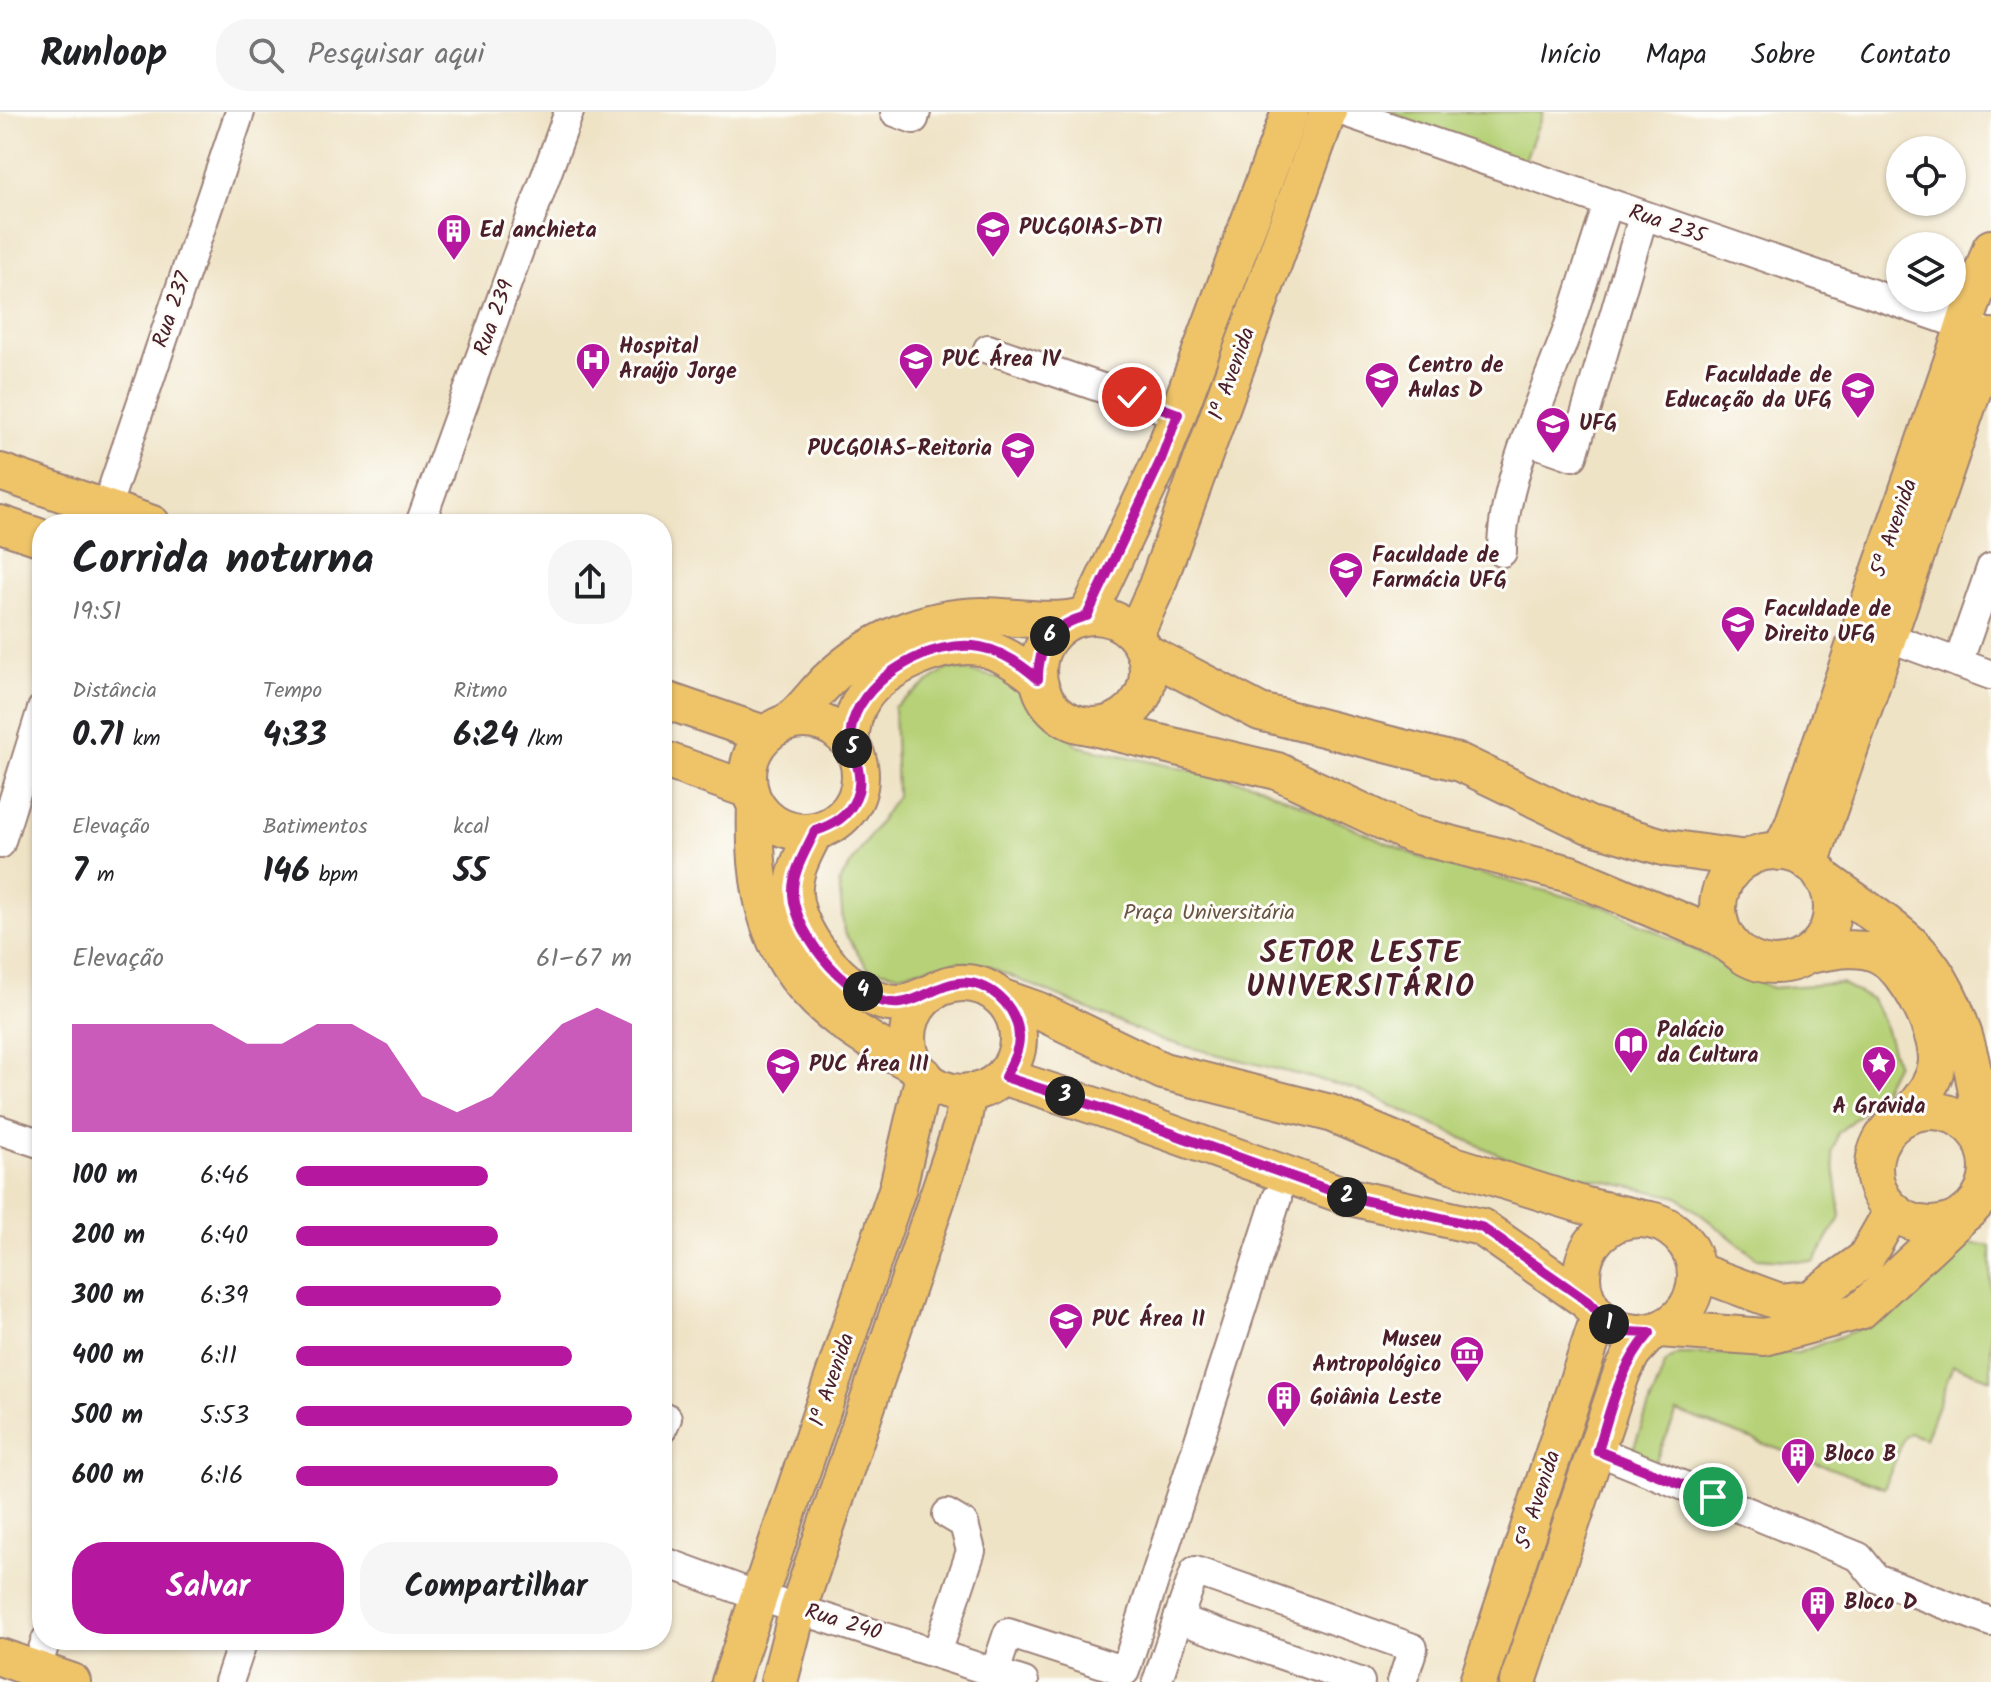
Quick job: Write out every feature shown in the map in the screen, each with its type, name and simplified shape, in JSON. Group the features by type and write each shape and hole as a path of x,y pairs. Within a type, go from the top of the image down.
{"main road":[{"name":"1ª Avenida","path":"1086,616 1160,462 1290,112"},
{"name":"1ª Avenida","path":"1140,643 1156,588 1328,112"},
{"name":"5ª Avenida","path":"1790,863 1793,825 1875,633 1981,332 1991,248"},
{"path":"0,472 123,514"},
{"path":"0,524 32,535"},
{"path":"1007,616 1057,622 1105,616 1140,643 1260,712 1461,763 1602,829 1667,848 1790,863 1912,944 1940,982 1971,1055 1980,1099 1987,1181 1975,1212 1860,1311 1765,1337 1627,1332 1481,1227 1346,1196 1005,1077 968,1092 951,1091 831,1013 795,978 764,918 754,854 749,762 777,728 843,667 912,625 957,617 1007,616"},
{"path":"1086,616 1068,621 1049,638 1038,661 1038,679 1044,697 1055,711 1071,722 1277,771 1410,834 1570,874 1710,933 1761,964 1794,963 1808,955 1821,943 1832,910 1790,863"},
{"path":"1089,726 1108,725 1124,717 1138,704 1148,679 1140,643"},
{"path":"850,743 852,724 862,699 912,658 960,647 980,647 1020,664 1038,679"},
{"path":"672,702 777,728 823,723 850,743 858,760 861,778 857,797 847,813 833,825 815,831 781,828 752,798 672,763"},
{"path":"815,831 798,866 793,892 798,919 845,983 875,998 899,1004 962,982 989,989 1000,997 1037,1010 1163,1071 1330,1113 1451,1164 1586,1206 1671,1228 1684,1240 1696,1271 1695,1289 1688,1307 1675,1321 1655,1331"},
{"path":"1733,947 1719,917 1719,900 1733,869 1790,863"},
{"path":"1808,955 1848,949 1880,955 1909,981 1934,1041 1937,1065 1931,1083 1908,1116 1895,1124 1875,1150 1874,1176 1893,1210 1925,1225 1975,1212"},
{"path":"919,1070 908,1035 913,1016 928,994"},
{"path":"1000,997 1016,1021 1019,1037 1017,1053 1005,1077"},
{"name":"1ª Avenida","path":"730,1682 890,1209 919,1070"},
{"name":"1ª Avenida","path":"779,1682 798,1609 962,1125 968,1092"},
{"path":"1908,1116 1940,1112 1956,1117 1986,1148"},
{"path":"890,1209 928,1221"},
{"path":"1696,1271 1780,1302 1810,1299 1865,1259 1893,1210"},
{"path":"1593,1309 1581,1287 1582,1263 1589,1245 1602,1230 1620,1221 1639,1218"},
{"name":"5ª Avenida","path":"1478,1682 1593,1309"},
{"name":"5ª Avenida","path":"1518,1682 1621,1375 1632,1353 1655,1331"},
{"path":"0,1657 38,1664 72,1682"}],"street":[{"name":"Rua 237","path":"106,508 240,112"},
{"name":"Rua 239","path":"424,514 569,112"},
{"path":"895,112 914,119 916,112"},
{"name":"Rua 235","path":"1345,112 1981,332"},
{"path":"1502,552 1502,531 1527,440 1584,282 1608,205"},
{"path":"1527,440 1573,456 1643,217"},
{"path":"1584,282 1621,291"},
{"path":"988,349 1178,414"},
{"path":"1958,663 1991,568"},
{"path":"1875,633 1991,675"},
{"path":"0,844 32,741"},
{"path":"0,1130 32,1141"},
{"path":"995,1672 1008,1633 1125,1671 1277,1198"},
{"path":"1598,1451 1859,1557 1876,1578 1991,1622"},
{"path":"937,1653 971,1551 964,1524 947,1514"},
{"name":"Rua 240","path":"672,1565 760,1597 1024,1682"},
{"path":"1157,1682 1195,1571 1413,1648 1402,1682"},
{"path":"1178,1619 1360,1682"},
{"path":"229,1682 240,1650"}],"green space":[{"path":"1373,112 1543,112 1522,168"},
{"name":"Praça Universitária","path":"950,667 1018,682 1078,746 1254,784 1422,858 1606,907 1772,988 1841,983 1872,1000 1883,1021 1896,1063 1878,1098 1838,1133 1832,1152 1841,1216 1814,1262 1757,1258 1678,1197 1515,1162 1355,1089 1161,1040 985,965 958,962 898,974 868,968 844,932 839,882 897,796 894,707"},
{"path":"1967,1243 1991,1246 1991,1379 1953,1365 1925,1439 1910,1433 1904,1438 1884,1488 1677,1412 1653,1467 1630,1457 1666,1362 1678,1354 1798,1353 1867,1326"}],"place":[{"name":"PUCGOIAS-DTI","path":"993,259"},
{"name":"Ed anchieta","path":"454,262"},
{"name":"Hospital Araújo Jorge","path":"593,391"},
{"name":"PUC Área IV","path":"916,391"},
{"name":"Centro de Aulas D","path":"1382,410"},
{"name":"Faculdade de Educação da UFG","path":"1858,420"},
{"name":"UFG","path":"1553,455"},
{"name":"PUCGOIAS-Reitoria","path":"1018,480"},
{"name":"Faculdade de Farmácia UFG","path":"1346,600"},
{"name":"Faculdade de Direito UFG","path":"1738,654"},
{"name":"Palácio da Cultura","path":"1631,1075"},
{"name":"A Grávida","path":"1879,1094"},
{"name":"PUC Área III","path":"783,1096"},
{"name":"PUC Área II","path":"1066,1351"},
{"name":"Museu Antropológico","path":"1467,1384"},
{"name":"Goiânia Leste","path":"1284,1429"},
{"name":"Bloco B","path":"1798,1486"},
{"name":"Bloco D","path":"1818,1634"}],"district":[{"name":"SETOR LESTE UNIVERSITÁRIO","path":"1361,971"}],"route":[{"path":"1132,397 1178,414 1160,462 1087,616 1068,621 1054,631 1038,661 1038,679 1020,664 997,653 980,647 960,647 912,658 868,690 852,724 850,743 858,760 861,778 857,797 847,813 833,825 815,831 798,866 793,892 798,919 845,983 875,998 899,1004 962,982 989,989 1000,997 1016,1021 1019,1037 1017,1053 1005,1077 1346,1196 1481,1227 1587,1301 1592,1310 1612,1327 1627,1332 1650,1333 1632,1353 1621,1375 1598,1451 1713,1497"}]}
